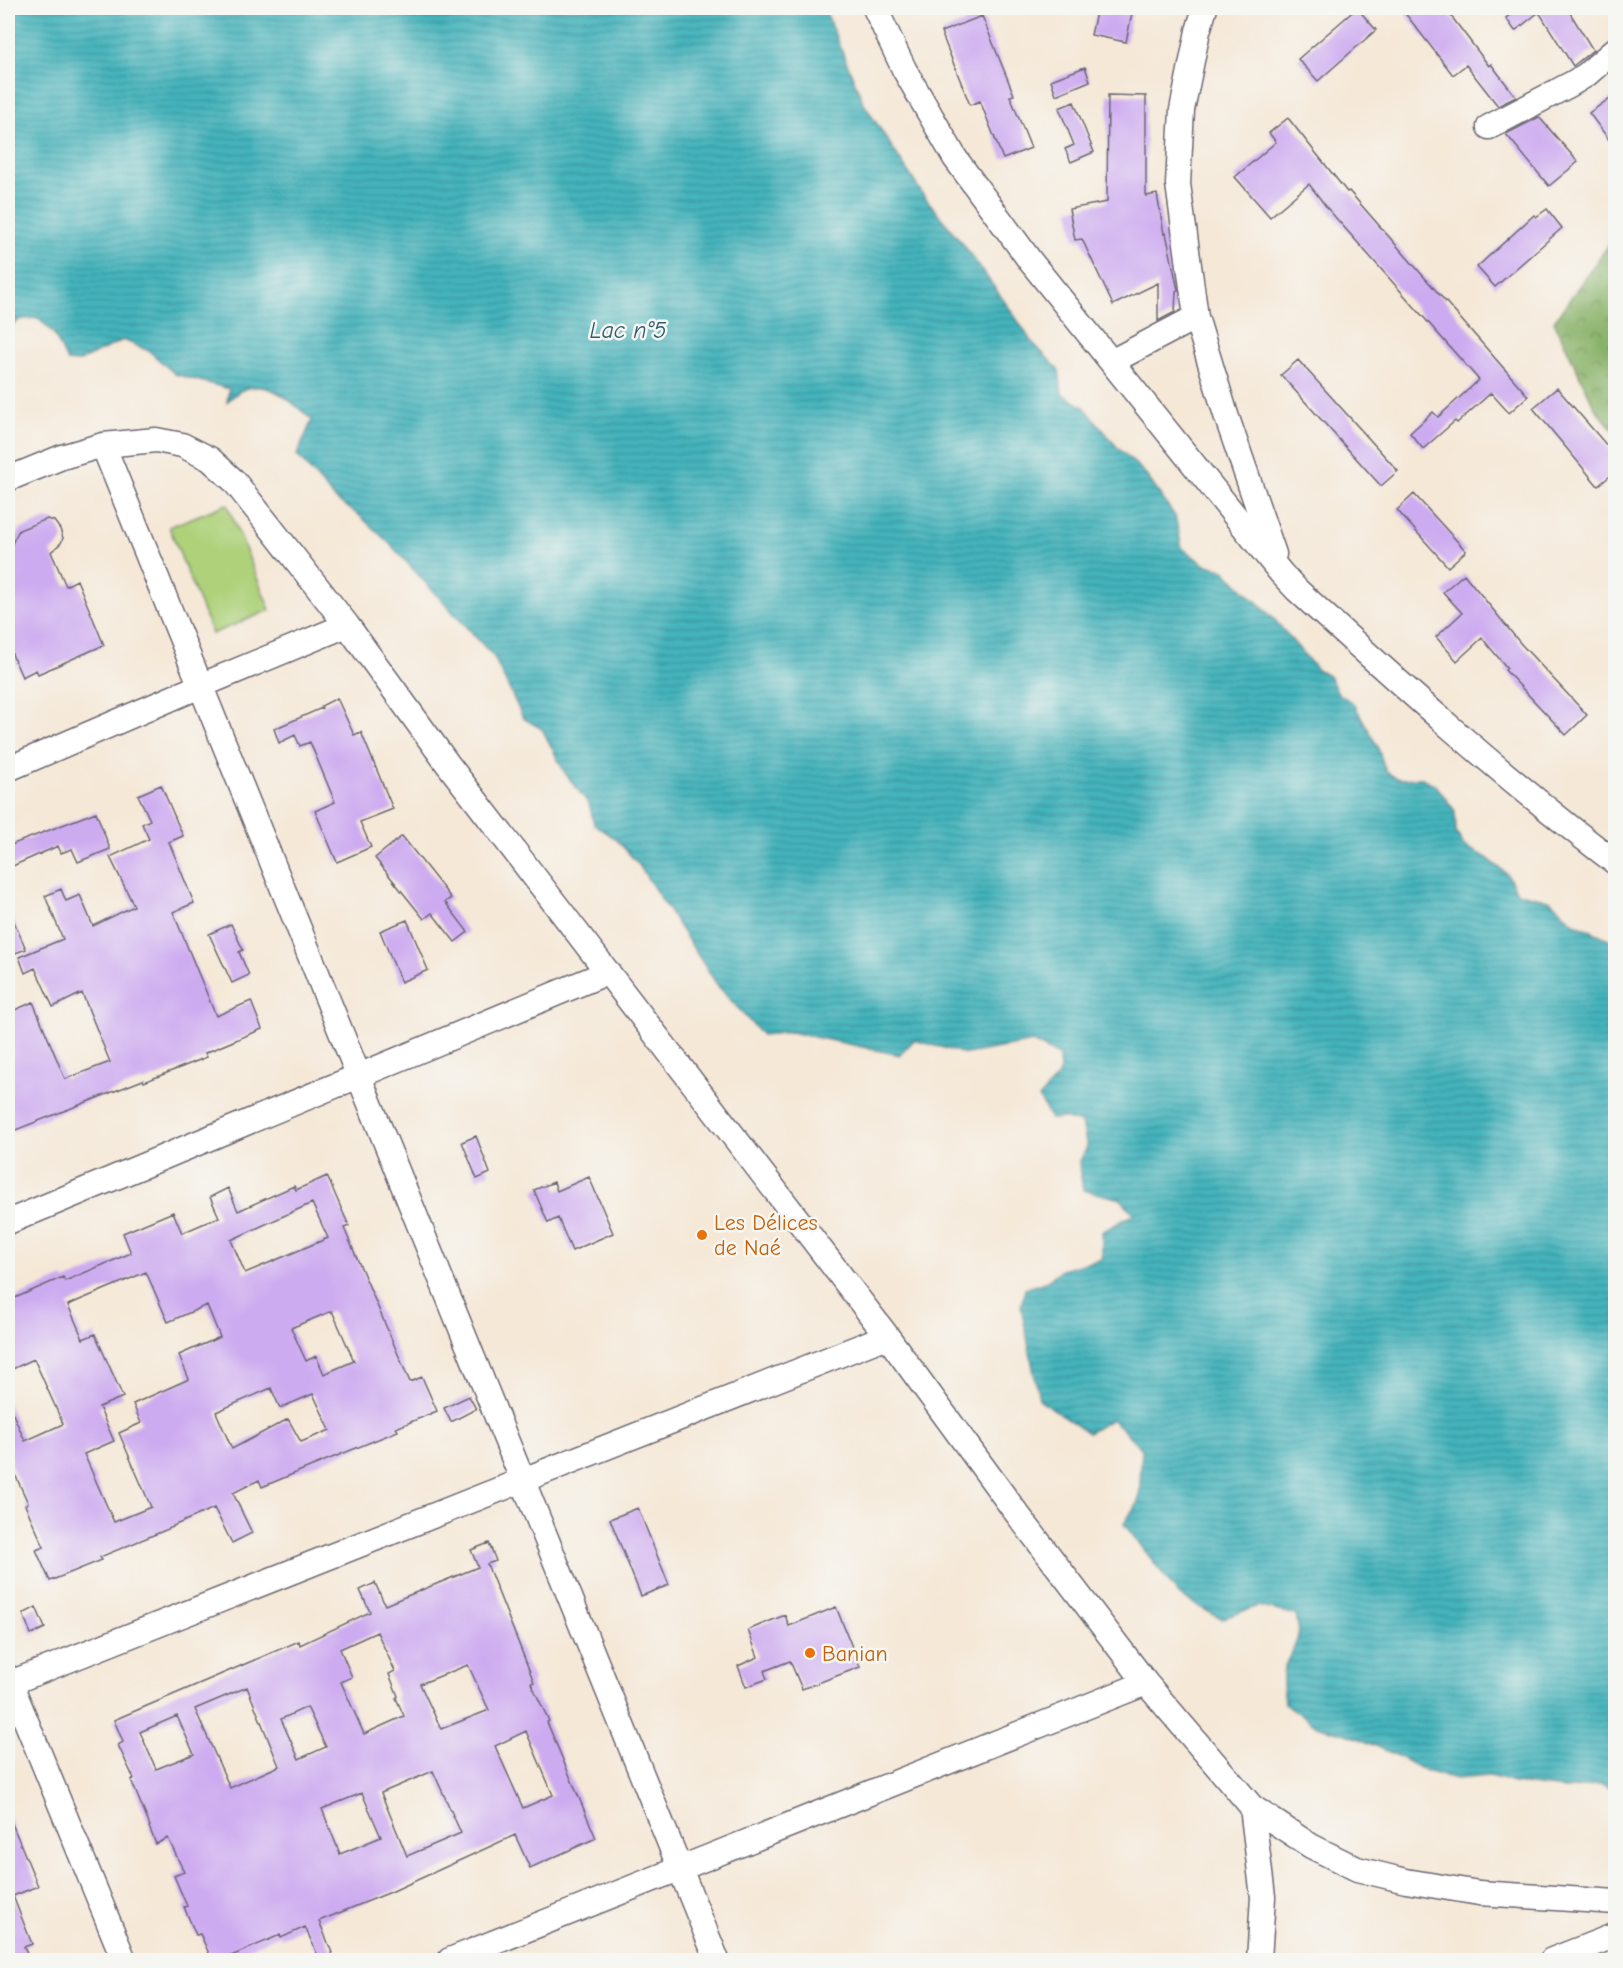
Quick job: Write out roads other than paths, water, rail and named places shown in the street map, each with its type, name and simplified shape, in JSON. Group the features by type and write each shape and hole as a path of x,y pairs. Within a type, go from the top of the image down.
{"street":[{"path":"875,8 904,69 955,158 1031,262 1281,573 1407,691 1516,784 1616,863"},
{"path":"1205,8 1182,110 1178,184 1196,317 1208,362 1281,573"},
{"path":"1489,127 1578,80 1616,50"},
{"path":"1113,362 1196,317"},
{"path":"8,479 62,457 103,445 156,440 182,445 210,459 234,481 347,625 447,764 887,1336 1012,1507 1146,1683 1252,1807 1311,1846 1357,1869 1406,1881 1479,1893 1616,1902"},
{"path":"103,445 717,1960"},
{"path":"8,769 347,625"},
{"path":"8,1222 609,972"},
{"path":"124,1960 8,1682 887,1336"},
{"path":"450,1960 1146,1683"},
{"path":"1252,1807 1263,1897 1259,1960"},
{"path":"1552,1960 1616,1935"}],"water":[{"name":"Lac n°5","path":"8,8 824,8 864,104 923,195 963,244 1031,341 1059,370 1062,394 1084,407 1118,448 1144,472 1175,516 1182,548 1204,564 1224,570 1275,620 1317,670 1329,676 1338,693 1354,704 1377,745 1386,772 1398,779 1422,778 1436,785 1455,811 1456,832 1464,846 1487,858 1507,874 1517,892 1551,901 1574,923 1613,941 1615,945 1615,1792 1602,1784 1565,1789 1514,1783 1490,1776 1456,1779 1425,1771 1353,1736 1317,1726 1285,1703 1283,1673 1296,1644 1298,1624 1296,1615 1258,1606 1221,1619 1180,1596 1124,1524 1139,1500 1142,1449 1112,1419 1088,1433 1039,1399 1021,1306 1025,1289 1047,1281 1061,1270 1102,1259 1102,1232 1134,1214 1121,1199 1083,1190 1079,1163 1087,1147 1082,1123 1063,1118 1051,1119 1039,1098 1060,1073 1059,1056 1033,1042 966,1054 914,1040 900,1055 791,1032 762,1035 718,986 639,865 616,839 594,824 589,804 565,773 542,729 523,718 494,657 388,542 360,516 335,499 297,455 312,420 280,394 262,387 242,390 227,402 229,389 175,374 149,351 123,340 78,362 67,361 54,334 39,318 21,319 8,328"}],"place":[{"name":"Les Délices de Naé","path":"702,1235"},
{"name":"Banian","path":"810,1653"}]}
